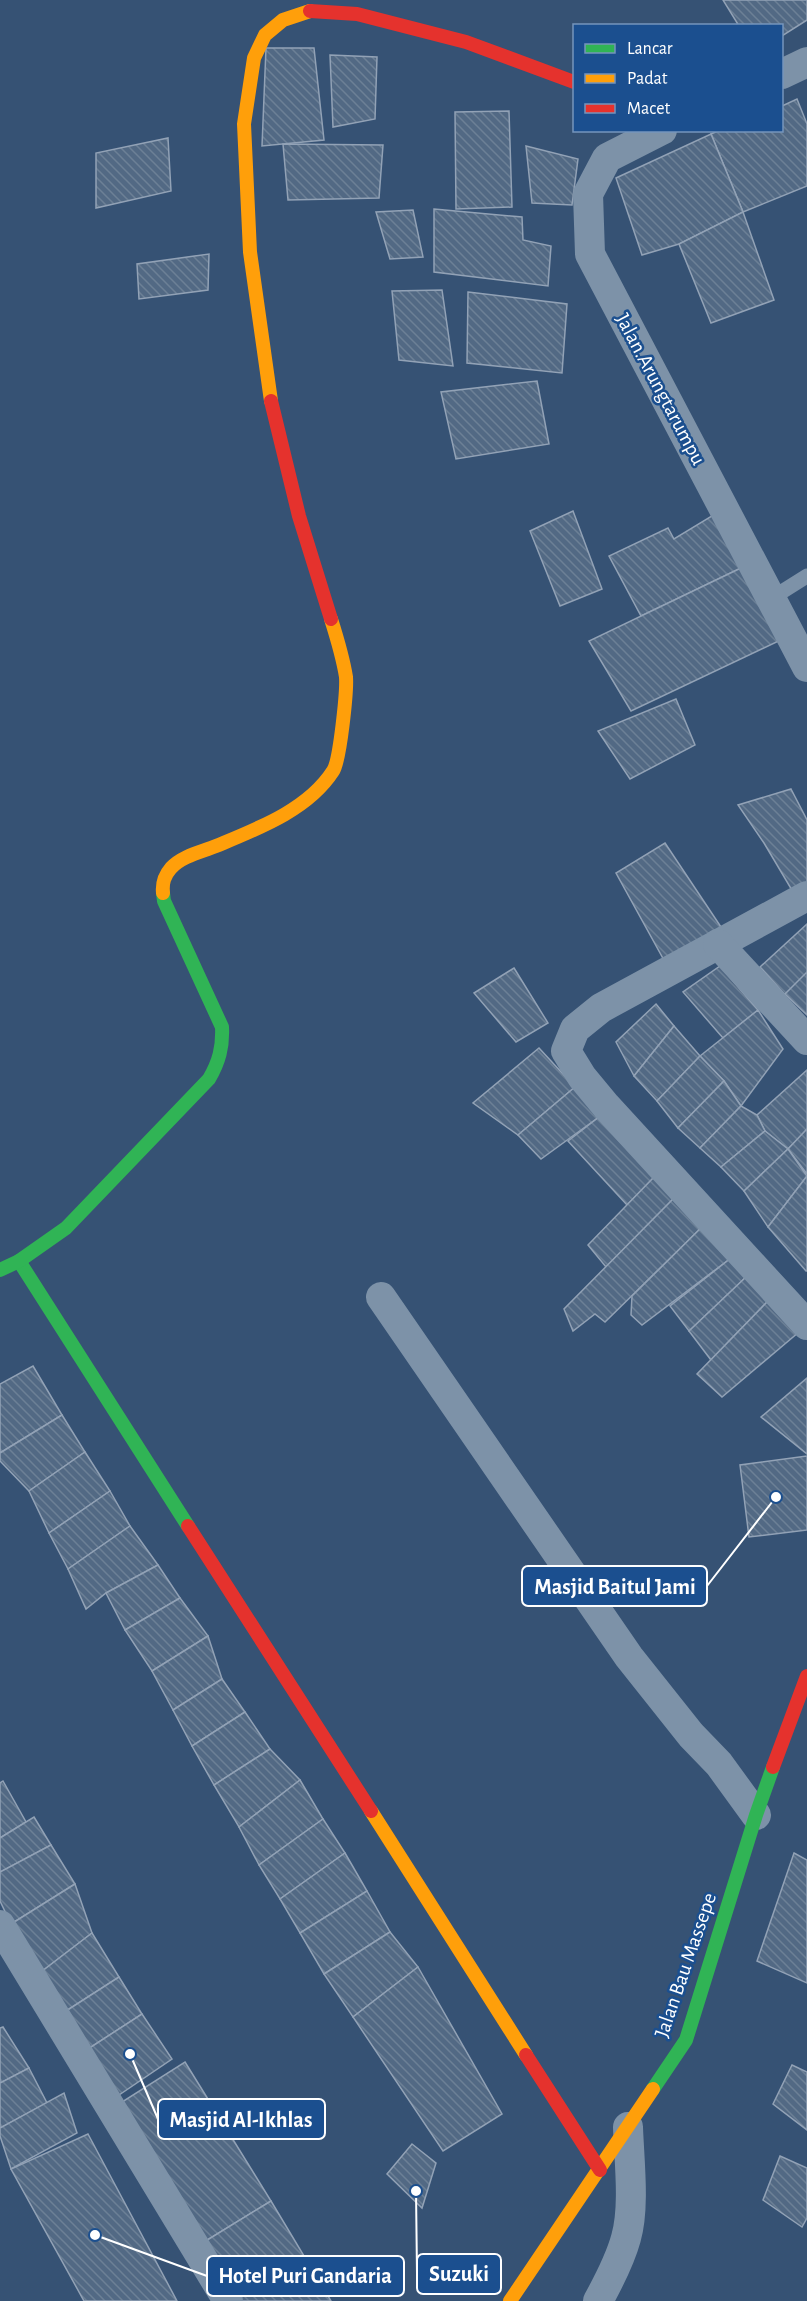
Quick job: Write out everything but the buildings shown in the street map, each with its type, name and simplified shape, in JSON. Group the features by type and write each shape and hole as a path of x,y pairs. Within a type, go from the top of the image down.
{"main road":[{"path":"0,1270 19,1261 66,1228 209,1079 220,1061 224,1046 222,1027 164,901 162,882 167,873 183,859 244,834 299,805 319,789 334,769 340,744 346,679 336,635 299,516 271,404 250,252 244,124 254,58 265,35 283,20 308,10 357,14 466,42 573,82"},
{"path":"19,1261 600,2170"},
{"name":"Jalan Bau Massepe","path":"510,2301 686,2040 756,1815 807,1676"}],"street":[{"path":"783,74 807,62"},
{"name":"Jalan.Arungtarumpu","path":"658,132 607,158 588,194 590,254 807,667"},
{"path":"807,896 601,1008 575,1029 566,1051 582,1077 606,1106 807,1325"},
{"path":"718,945 807,1040"},
{"path":"381,1297 628,1657 691,1736 718,1764 756,1815"},
{"path":"0,1925 228,2301"},
{"path":"598,2301 614,2270 627,2236 631,2196 628,2127"}],"lane":[{"path":"772,598 807,576"}],"traffic: fast":[{"path":"0,1270 19,1261 66,1228 209,1079 215,1067 220,1054 222,1027 164,901 163,893"},
{"path":"19,1261 188,1526"},
{"path":"653,2089 686,2040 773,1767"}],"traffic: slow":[{"path":"271,401 250,252 244,124 254,58 265,35 283,20 310,11"},
{"path":"163,893 165,877 175,864 186,857 248,833 280,817 310,797 333,771 340,741 346,677 331,619"},
{"path":"371,1811 526,2055"},
{"path":"510,2301 653,2089"}],"traffic: jam":[{"path":"310,11 357,14 466,42 573,82"},
{"path":"271,401 299,516 331,619"},
{"path":"188,1526 371,1811"},
{"path":"773,1767 807,1676"},
{"path":"526,2055 600,2170"}],"place":[{"name":"Masjid Baitul Jami","path":"776,1497"},
{"name":"Masjid Al-Ikhlas","path":"130,2054"},
{"name":"Suzuki","path":"416,2191"},
{"name":"Hotel Puri Gandaria","path":"95,2235"}]}
